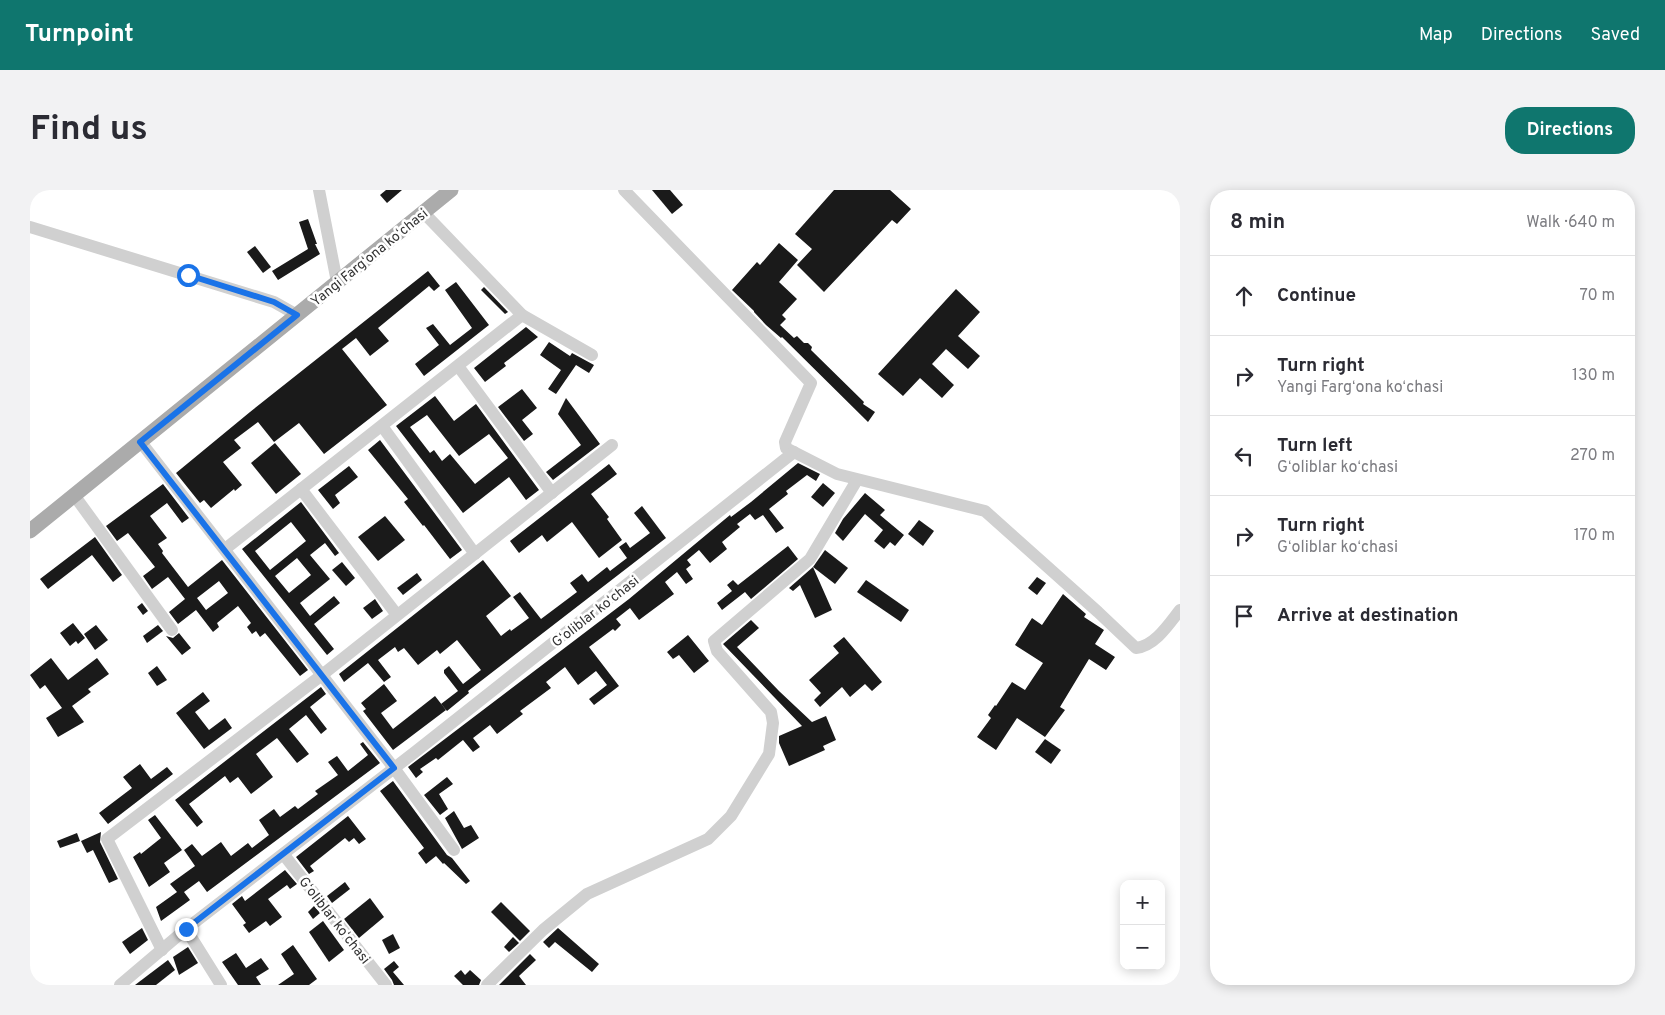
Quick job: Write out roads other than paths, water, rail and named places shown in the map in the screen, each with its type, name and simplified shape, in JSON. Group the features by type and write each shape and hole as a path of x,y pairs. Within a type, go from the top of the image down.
{"main road":[{"name":"Yangi Fargʻona koʻchasi","path":"30,531 451,190"}],"street":[{"path":"319,190 337,282"},
{"path":"624,190 811,383 785,442 786,448 837,474 985,511 1136,648 1146,646 1152,641 1180,610"},
{"path":"423,212 522,316 592,355"},
{"path":"30,227 274,302 297,315"},
{"path":"225,549 522,316"},
{"path":"458,366 552,493"},
{"path":"382,426 475,554"},
{"path":"140,442 394,768 454,850"},
{"path":"162,950 107,839 322,675 612,445"},
{"name":"Gʻoliblar koʻchasi","path":"120,985 186,929 394,768 794,452"},
{"path":"488,985 543,930 587,894 708,839 731,816 769,754 772,717 771,712 717,651 714,641 810,559 857,480"},
{"path":"301,489 397,616"},
{"path":"74,495 172,630"},
{"name":"Gʻoliblar koʻchasi","path":"284,854 386,985"},
{"path":"186,929 221,985"}]}
